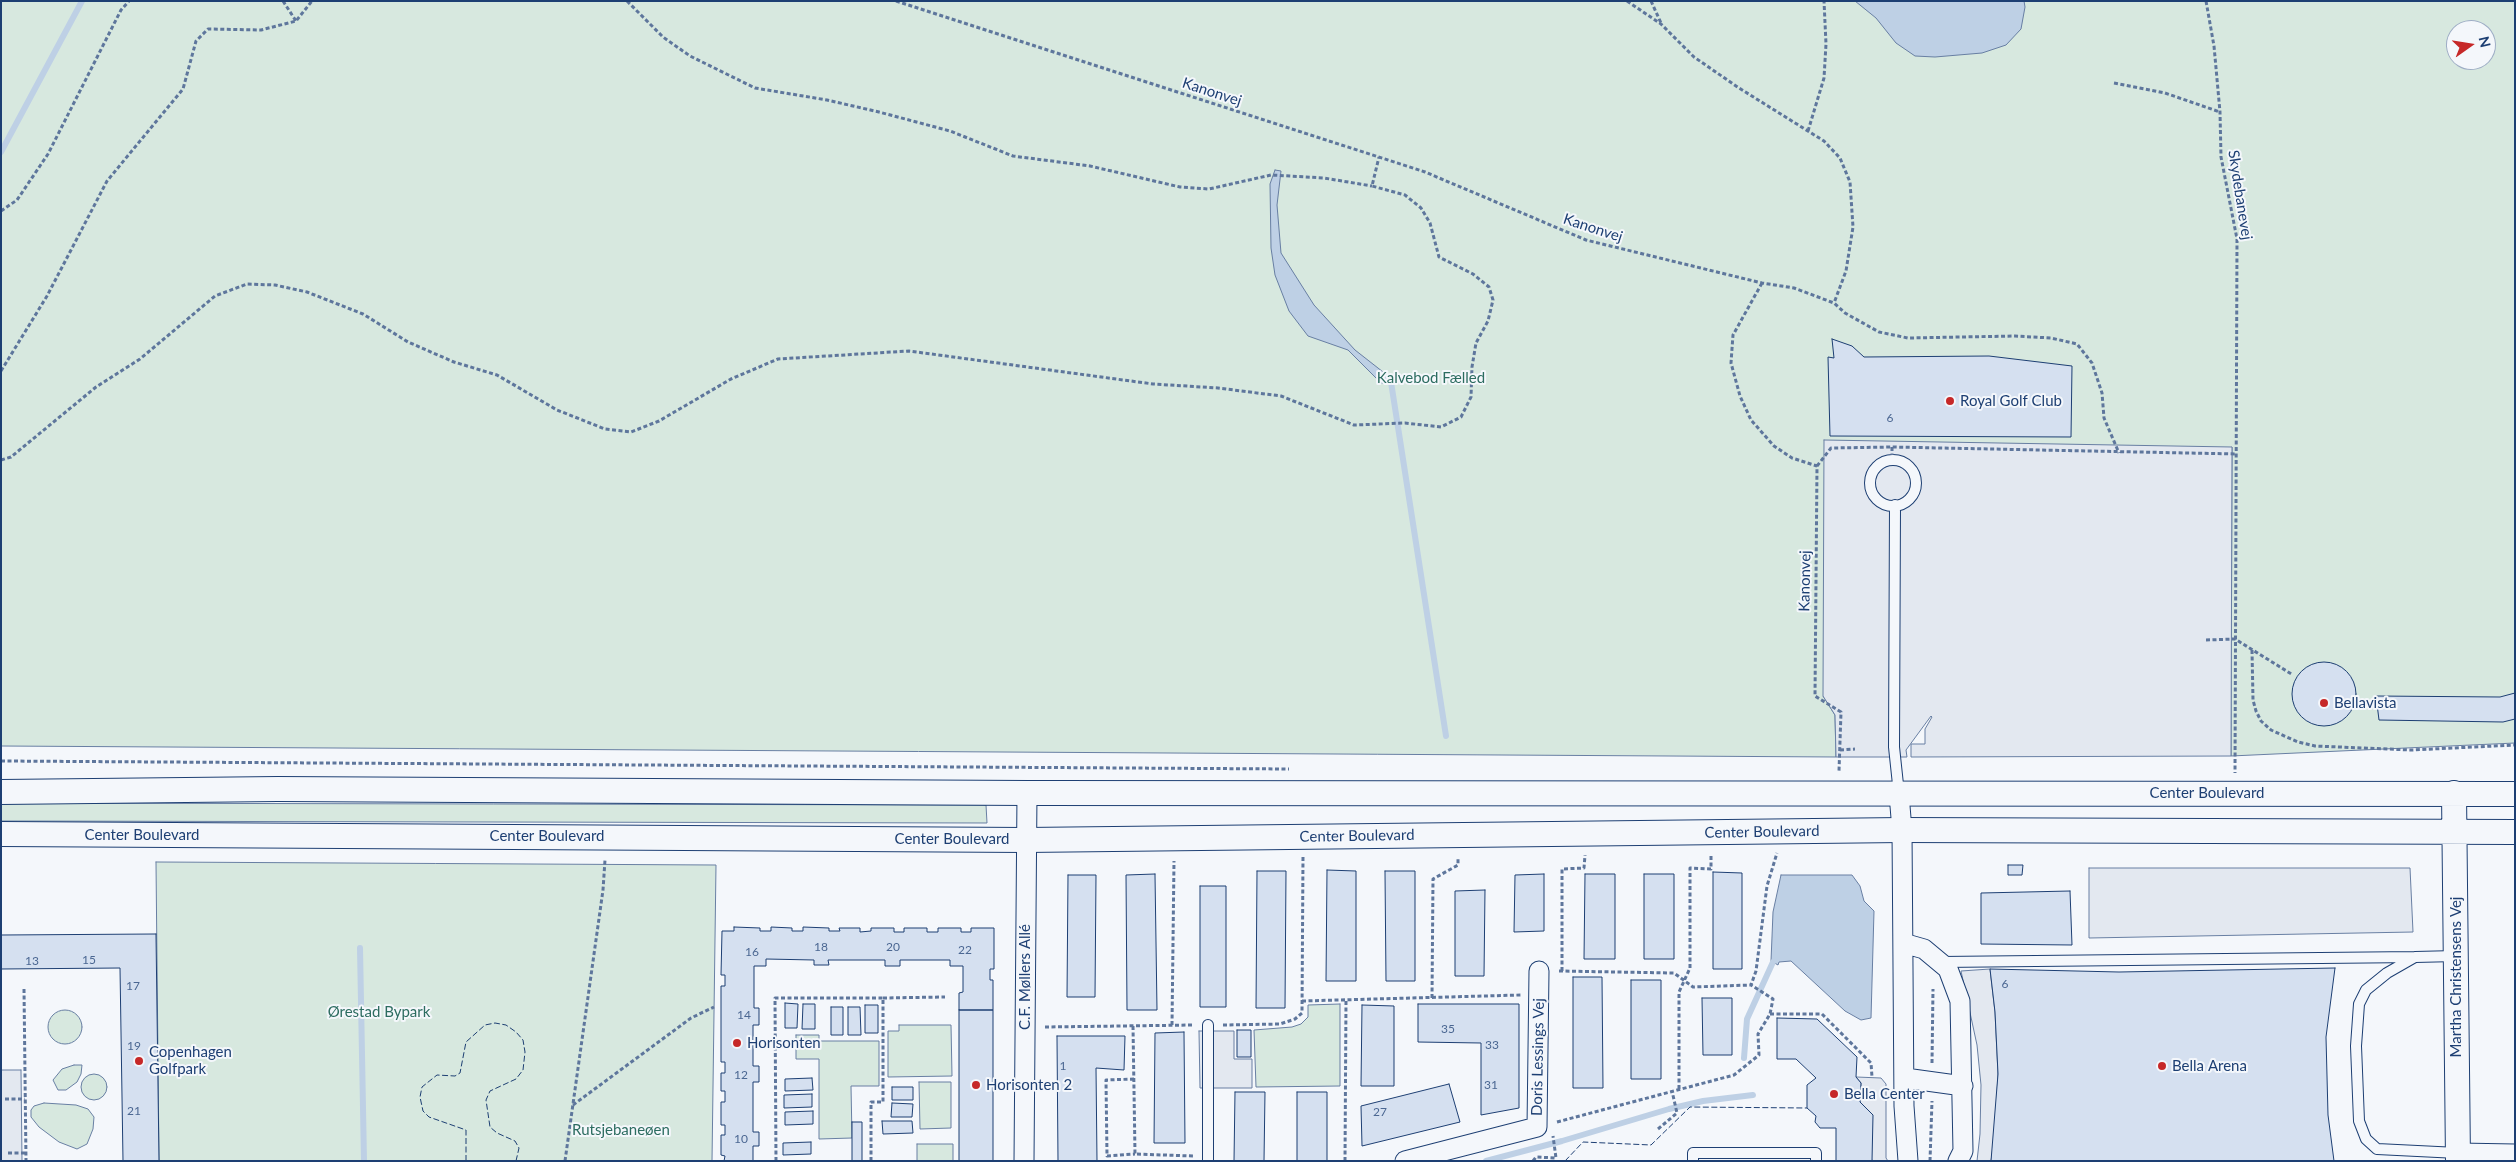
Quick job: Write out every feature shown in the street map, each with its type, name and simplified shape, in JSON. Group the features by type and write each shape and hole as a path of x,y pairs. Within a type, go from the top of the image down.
{"street":[{"name":"Center Boulevard","path":"1,792 278,789 1027,794 2515,794"},
{"name":"Martha Christensens Vej","path":"2454,793 2458,1157"},
{"name":"C.F. Møllers Allé","path":"1024,1161 1027,794"},
{"path":"1899,794 1902,830 1904,1106 1908,1161"},
{"name":"Center Boulevard","path":"1,834 606,836 1026,840 1902,830 2515,832"},
{"path":"1903,943 1924,949 1948,969 1960,1001 1963,1151 1958,1161"},
{"name":"Doris Lessings Vej","path":"1405,1161 1545,1131 1539,971"},
{"path":"1905,1078 1963,1086"},
{"path":"2458,1157 2515,1154"}],"lane":[{"path":"1892,460 1905,464 1910,468 1915,481 1912,494 1908,500 1895,505 1880,502 1875,497 1870,483 1874,470 1879,464 1892,460"},
{"path":"1895,505 1894,747 1899,794"},
{"path":"1940,962 2456,956"},
{"path":"2415,957 2386,973 2366,990 2359,1004 2356,1046 2359,1120 2366,1139 2378,1149 2458,1157"},
{"path":"1208,1025 1208,1159"},
{"path":"1693,1161 1693,1154 1816,1153 1816,1161"}],"path":[{"path":"1,211 17,200 48,154 121,10 129,1"},
{"path":"283,1 296,21"},
{"path":"1,371 47,296 107,181 183,89 196,41 208,29 261,30 296,21 312,1"},
{"path":"1,460 11,457 96,387 140,359 215,296 247,284 275,285 307,292 355,311 408,342 454,362 496,375 557,410 605,429 631,432 658,421 731,379 778,360 909,351 1153,384 1218,388 1281,396 1354,425 1405,423 1441,427 1461,417 1471,397 1472,368 1476,343 1488,321 1493,300 1489,287 1473,274 1439,257 1430,223 1421,208 1405,195 1372,186 1324,178 1271,175 1209,189 1180,186 1090,166 1013,156 950,131 880,112 827,100 755,88 690,56 663,37 627,1"},
{"name":"Kanonvej","path":"896,1 1425,172 1586,240 1794,288 1834,303 1845,313 1879,332 1908,338 2015,336 2051,338 2077,344 2092,363 2102,393 2104,418 2119,453"},
{"path":"1627,1 1661,24 1694,57 1834,149 1846,168 1850,182 1852,238 1846,271 1834,303"},
{"path":"1651,1 1661,24"},
{"path":"1808,131 1817,109 1824,78 1826,44 1824,1"},
{"name":"Skydebanevej","path":"2206,1 2214,46 2220,112 2221,157 2237,239 2235,776"},
{"path":"2114,83 2165,93 2220,112"},
{"path":"1372,186 1379,157"},
{"path":"1762,282 1733,336 1731,363 1740,396 1751,420 1774,446 1792,458 1817,466 1831,448 1892,447 2236,454"},
{"path":"1892,447 1892,460"},
{"name":"Kanonvej","path":"1817,466 1815,696 1841,712 1839,774"},
{"path":"2206,640 2235,640 2294,675"},
{"path":"2252,650 2253,700 2256,711 2271,730 2298,742 2315,746 2411,750 2515,745"},
{"path":"1840,750 1855,749"},
{"path":"1,761 1276,767 1295,770"},
{"path":"1752,986 1756,971 1767,886 1783,832"},
{"path":"1562,971 1562,869 1584,868 1586,834"},
{"path":"1432,998 1433,879 1458,865 1459,835"},
{"path":"565,1161 603,890 606,836"},
{"path":"1025,1027 1280,1024 1295,1019 1302,1013 1303,837"},
{"path":"1172,1025 1174,838"},
{"path":"1679,1089 1679,992 1690,968 1690,868 1711,869 1711,852"},
{"path":"1534,1161 1536,1157 1556,1158 1556,1146 1545,1131 1672,1091 1734,1075 1760,1055 1758,1034 1770,1014 1773,998 1752,986 1693,987 1674,973 1539,971"},
{"path":"24,989 26,1161"},
{"path":"1302,1001 1539,994"},
{"path":"776,1161 775,998 945,997"},
{"path":"871,1161 871,1102 883,1102 883,998"},
{"path":"1346,1000 1346,1161"},
{"path":"573,1105 691,1018 714,1007"},
{"path":"1770,1014 1822,1014 1871,1063 1872,1078"},
{"path":"1133,1026 1135,1154"},
{"path":"1134,1080 1106,1080 1106,1156 1135,1154 1208,1159"},
{"path":"1658,1129 1675,1117 1676,1108 1672,1091"},
{"path":"5,1099 25,1099"},
{"path":"8,1153 26,1153"}],"green space":[{"name":"Kalvebod Fælled","path":"1,1 2515,1 2515,743 2231,756 2232,447 1823,696 1835,715 1836,757 1,746"},
{"path":"1,803 986,805 987,823 1,821"},
{"name":"Ørestad Bypark","path":"156,862 716,865 712,1161 159,1161"},
{"path":"1340,1004 1340,1086 1256,1087 1254,1030 1292,1027 1301,1024 1308,1017 1308,1005"},
{"path":"65,1010 77,1015 82,1027 77,1039 65,1044 53,1039 48,1027 53,1015"},
{"path":"899,1025 951,1025 952,1076 888,1077 888,1031 899,1031"},
{"path":"796,1035 819,1035 819,1041 879,1041 879,1086 851,1086 852,1138 819,1139 819,1059 796,1059"},
{"path":"74,1065 82,1065 81,1074 77,1082 66,1090 58,1090 53,1080 62,1069"},
{"path":"94,1074 103,1078 107,1087 103,1096 94,1100 85,1096 81,1087 85,1078"},
{"path":"919,1082 951,1082 951,1128 920,1129"},
{"path":"44,1103 76,1105 88,1109 94,1117 93,1129 87,1144 77,1149 59,1142 39,1127 31,1117 31,1110 34,1106"},
{"path":"917,1144 953,1144 953,1161 917,1161"}],"shaded area":[{"path":"1824,440 2232,447 2231,756 1911,757 1911,744 1925,744 1925,729 1931,716 1906,750 1907,757 1836,757 1835,715 1823,696"},
{"path":"2089,868 2410,868 2413,932 2089,938"},
{"path":"1990,969 1995,1012 1998,1074 1995,1134 1991,1161 1977,1161 1980,1134 1981,1085 1977,1045 1961,971"},
{"path":"1199,1031 1234,1031 1234,1059 1252,1059 1252,1088 1200,1088"},
{"path":"1,1070 21,1070 22,1161 1,1161"},
{"path":"1856,1077 1881,1078 1886,1084 1886,1158 1888,1161 1872,1161 1860,1102 1861,1083"}],"water":[{"path":"1855,1 2024,1 2025,7 2021,29 2006,45 1982,53 1935,57 1915,56 1896,43 1876,18"},
{"path":"1275,170 1281,171 1277,205 1281,253 1314,305 1355,350 1392,379 1391,382 1381,383 1348,350 1308,336 1289,311 1275,275 1271,248 1270,184"},
{"path":"1781,875 1852,875 1860,886 1864,901 1874,911 1871,1018 1861,1020 1845,1011 1791,961 1779,962 1778,965 1771,961 1773,912"}],"building":[{"name":"Royal Golf Club","path":"1832,339 1852,346 1864,357 1989,356 2072,366 2071,437 1830,436 1828,357 1834,358"},
{"path":"2324,662 2336,665 2347,671 2353,682 2356,694 2353,706 2347,717 2336,723 2324,726 2312,723 2301,717 2295,706 2292,694 2295,682 2301,671 2312,665"},
{"path":"2515,693 2515,719 2503,722 2379,720 2376,696 2500,697"},
{"path":"2008,865 2023,865 2022,875 2008,875"},
{"path":"1327,870 1356,871 1356,981 1326,981"},
{"path":"1257,871 1286,871 1285,1008 1256,1008"},
{"path":"1385,871 1415,871 1415,981 1386,981"},
{"path":"1713,872 1742,873 1742,969 1713,969"},
{"path":"1155,874 1157,1010 1127,1010 1126,875"},
{"path":"1544,874 1544,931 1514,932 1515,875"},
{"path":"1585,874 1615,874 1615,959 1584,959"},
{"path":"1644,874 1674,874 1674,959 1644,959"},
{"path":"1068,875 1096,875 1095,997 1067,997"},
{"path":"1200,886 1226,886 1226,1007 1200,1007"},
{"path":"1485,890 1484,976 1455,976 1455,891"},
{"path":"2070,891 2072,945 1981,944 1981,893"},
{"name":"Horisonten","path":"734,927 760,928 760,931 771,931 771,927 792,928 792,931 803,931 803,927 829,928 829,931 840,931 839,928 860,928 860,932 871,931 871,928 894,928 894,932 904,932 904,928 927,928 927,932 938,932 938,928 961,928 961,932 971,932 971,928 994,928 994,969 990,969 990,980 993,980 993,1010 959,1010 959,993 963,992 963,966 950,966 950,960 900,960 900,966 885,966 885,960 828,960 829,965 814,965 814,960 766,959 766,966 754,966 754,1008 759,1008 759,1025 753,1025 753,1066 759,1066 759,1082 753,1082 753,1132 759,1132 759,1146 753,1146 753,1161 724,1161 725,1156 721,1155 721,1135 725,1135 725,1125 721,1125 721,1102 725,1102 725,1091 721,1091 721,1073 725,1073 725,1062 721,1062 721,986 725,986 725,975 721,975 722,931 734,931"},
{"name":"Copenhagen Golfpark","path":"156,934 159,1161 123,1161 120,968 1,969 1,935"},
{"name":"Bella Arena","path":"2335,968 2326,1037 2328,1115 2334,1161 1991,1161 1998,1074 1995,1012 1990,969 2119,972"},
{"path":"1573,977 1602,977 1603,1088 1573,1088"},
{"path":"1631,980 1661,980 1661,1079 1631,1079"},
{"path":"1702,998 1732,998 1732,1055 1703,1055"},
{"path":"785,1003 798,1004 797,1028 785,1028"},
{"path":"803,1004 815,1004 815,1029 802,1029"},
{"path":"1418,1004 1519,1004 1519,1108 1481,1115 1481,1043 1418,1042"},
{"path":"865,1005 878,1005 878,1033 865,1033"},
{"path":"1362,1005 1394,1006 1394,1086 1361,1086"},
{"path":"831,1007 843,1007 843,1035 831,1035"},
{"path":"848,1007 860,1007 861,1035 848,1035"},
{"name":"Horisonten 2","path":"959,1010 993,1010 993,1161 959,1161"},
{"name":"Bella Center","path":"1777,1018 1817,1019 1857,1057 1856,1077 1861,1083 1860,1102 1873,1115 1872,1161 1836,1161 1836,1128 1820,1128 1815,1122 1816,1116 1807,1108 1807,1085 1816,1078 1796,1059 1777,1059"},
{"path":"1237,1030 1251,1030 1251,1057 1237,1057"},
{"path":"1184,1032 1185,1143 1154,1143 1155,1033"},
{"path":"1057,1036 1125,1036 1124,1070 1096,1068 1097,1161 1058,1161"},
{"path":"812,1078 813,1090 785,1091 785,1079"},
{"path":"1449,1084 1460,1122 1362,1146 1361,1106"},
{"path":"892,1087 913,1087 913,1100 892,1100"},
{"path":"1235,1092 1265,1092 1264,1161 1234,1161"},
{"path":"1297,1092 1327,1092 1327,1161 1297,1161"},
{"path":"812,1094 812,1107 784,1108 784,1095"},
{"path":"892,1103 913,1104 912,1117 891,1117"},
{"path":"813,1111 813,1124 785,1125 785,1112"},
{"path":"882,1121 912,1121 913,1133 883,1134"},
{"path":"852,1122 862,1122 862,1161 852,1161"},
{"path":"811,1142 811,1154 783,1155 783,1143"}],"waterway":[{"path":"1,152 82,1"},
{"path":"1391,382 1446,736"},
{"path":"360,948 364,1161"},
{"path":"1744,1058 1747,1019 1773,962"},
{"path":"1486,1161 1562,1141 1669,1109 1703,1101 1753,1095"}],"fence":[{"path":"466,1161 466,1130 429,1117 423,1111 420,1097 422,1087 437,1075 455,1076 460,1073 466,1042 485,1025 495,1023 506,1025 516,1032 523,1040 525,1052 523,1070 516,1079 490,1091 486,1100 490,1127 497,1133 515,1141 519,1148 516,1161"},
{"path":"1565,1161 1583,1142 1651,1145 1690,1107 1807,1108"}],"place":[{"name":"Royal Golf Club","path":"1950,401"},
{"name":"Bellavista","path":"2324,703"},
{"name":"Horisonten","path":"737,1043"},
{"name":"Copenhagen Golfpark","path":"139,1061"},
{"name":"Bella Arena","path":"2162,1066"},
{"name":"Horisonten 2","path":"976,1085"},
{"name":"Bella Center","path":"1834,1094"}],"park label":[{"name":"Rutsjebaneøen","path":"621,1130"}]}
